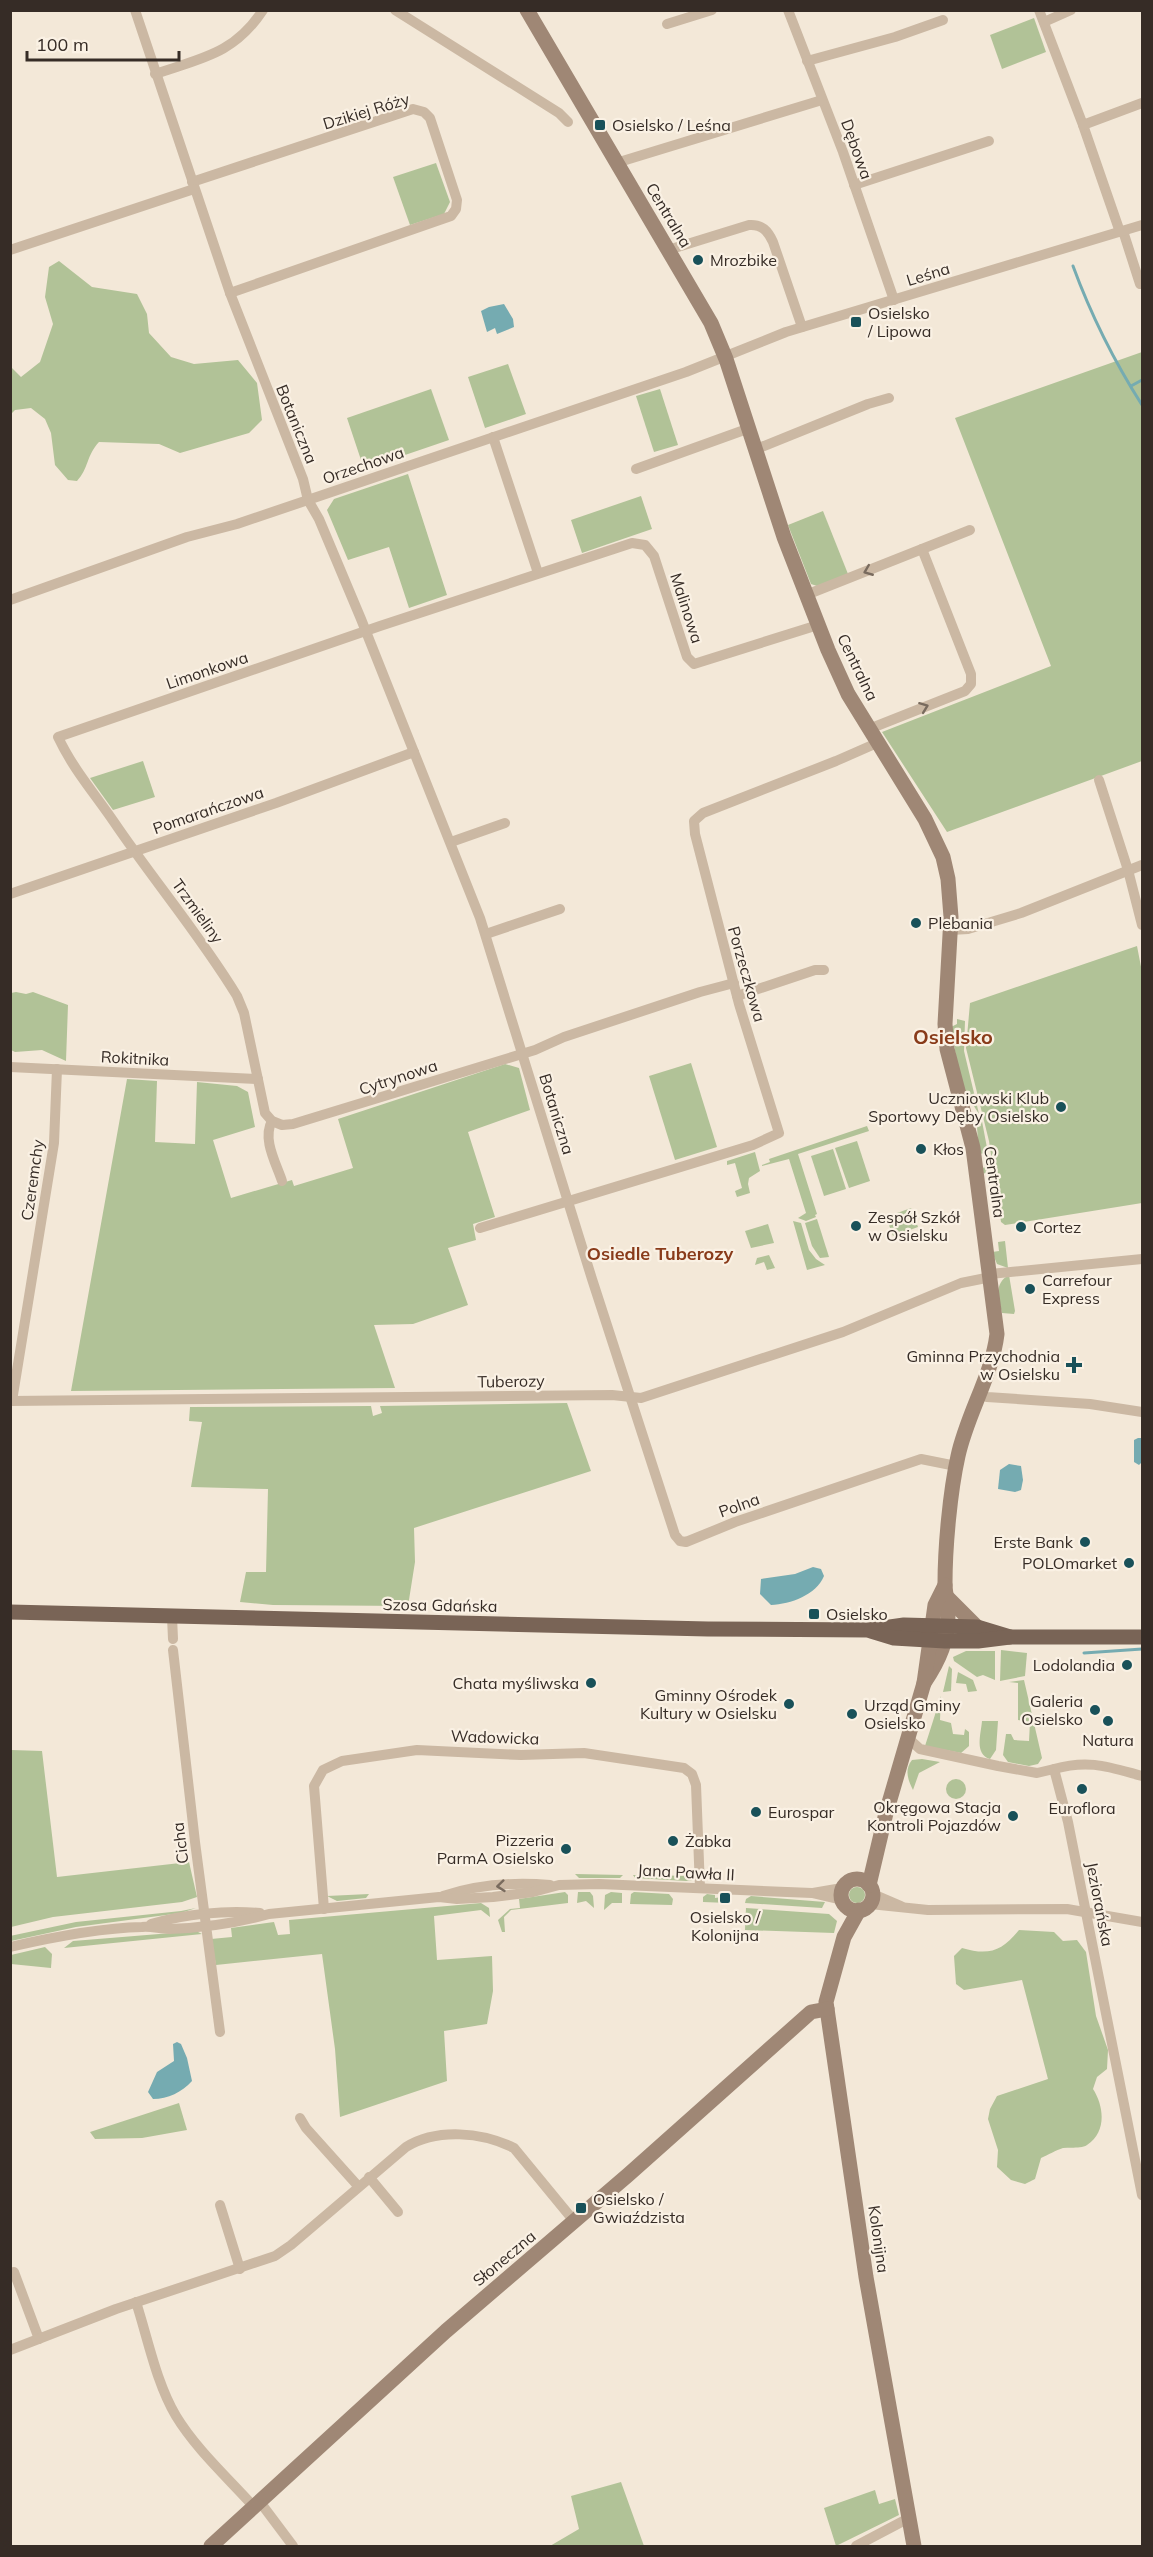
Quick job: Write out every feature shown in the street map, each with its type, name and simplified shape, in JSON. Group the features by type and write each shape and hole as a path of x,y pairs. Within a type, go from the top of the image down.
{"main road":[{"name":"Szosa Gdańska","path":"10,1612 650,1628 868,1630 894,1638 977,1627 1010,1637"},
{"name":"Szosa Gdańska","path":"938,1633 978,1641 1010,1637 1143,1636"}],"street":[{"name":"Botaniczna","path":"135,10 230,293 303,479 308,500 319,519 366,632 486,934 629,1396"},
{"path":"155,74 207,57 232,45 248,32 263,10"},
{"path":"395,10 559,113 568,122"},
{"name":"Centralna","path":"527,10 711,323 806,595 848,694 940,848 950,890 947,1049 973,1148 997,1334 991,1359 961,1443 956,1466 946,1591 938,1633"},
{"path":"667,24 712,10"},
{"name":"Dębowa","path":"788,10 854,185 894,300"},
{"path":"1039,10 1140,284"},
{"path":"1044,22 1071,10"},
{"path":"807,61 943,20"},
{"path":"616,163 822,100"},
{"path":"1083,125 1143,103"},
{"name":"Dzikiej Róży","path":"193,186 413,109 424,112 432,123 457,200 456,209 451,216 230,293"},
{"path":"854,185 989,141"},
{"path":"10,250 193,186"},
{"path":"668,250 749,225 760,226 769,234 773,242 802,327"},
{"name":"Leśna","path":"724,356 802,327 1143,225"},
{"name":"Orzechowa","path":"10,600 187,537 237,524 686,372 724,356"},
{"path":"754,450 875,401 889,398"},
{"path":"636,469 747,429"},
{"path":"493,437 538,573"},
{"path":"806,595 970,530"},
{"name":"Malinowa","path":"366,632 627,544 640,543 654,556 687,657 694,664 818,625"},
{"path":"873,736 965,691 971,684 971,674 922,549"},
{"name":"Limonkowa","path":"58,737 366,632"},
{"name":"Porzeczkowa","path":"567,1200 753,1145 779,1133 737,996 693,821 703,813 836,761 873,736"},
{"name":"Trzmieliny","path":"58,737 75,768 134,852 163,887 237,996 244,1013 265,1113 277,1123 269,1127 268,1138 282,1181"},
{"name":"Pomarańczowa","path":"10,894 414,752"},
{"path":"1099,780 1143,925"},
{"path":"451,842 505,824"},
{"path":"951,930 968,929 1021,913 1072,895 1143,865"},
{"path":"486,934 560,909"},
{"path":"737,996 815,970 824,970"},
{"name":"Cytrynowa","path":"277,1123 293,1124 354,1107 700,992 734,983"},
{"name":"Rokitnika","path":"10,1067 258,1080"},
{"name":"Czeremchy","path":"11,1401 54,1143 57,1069"},
{"path":"480,1228 567,1200"},
{"name":"Tuberozy","path":"11,1401 604,1395 644,1397 843,1332 961,1283 991,1276 1143,1258"},
{"path":"978,1394 1090,1404 1143,1412"},
{"name":"Polna","path":"629,1396 675,1535 680,1541 686,1542 735,1522 921,1459 956,1466"},
{"path":"946,1591 977,1627"},
{"path":"172,1617 173,1638"},
{"path":"858,1896 875,1859 938,1633"},
{"name":"Cicha","path":"173,1650 220,2032"},
{"path":"909,1739 920,1749 1036,1773 1076,1763 1107,1767 1143,1776"},
{"name":"Wadowicka","path":"324,1909 314,1786 323,1770 342,1761 417,1750 521,1755 584,1753 684,1768 692,1774 696,1785 700,1888"},
{"name":"Jeziorańska","path":"1054,1769 1086,1911 1143,2195"},
{"name":"Jana Pawła II","path":"10,1947 77,1933 143,1927 167,1920 206,1920 245,1912 269,1914 324,1909 439,1897 456,1892 514,1884 559,1886 599,1884 812,1893 858,1896 928,1910 1067,1909 1143,1922"},
{"name":"Kolonijna","path":"858,1896 828,1994 827,2009 866,2277 914,2547"},
{"name":"Słoneczna","path":"211,2547 446,2331 574,2222 811,2013 827,2009"},
{"path":"300,2118 306,2128 358,2186"},
{"path":"10,2350 136,2302 240,2270 275,2256 417,2140 451,2134 491,2139 514,2148 574,2222"},
{"path":"369,2177 398,2212"},
{"path":"220,2205 240,2270"},
{"path":"14,2272 39,2339"},
{"path":"136,2302 161,2379 176,2416 189,2434 257,2504 293,2547"},
{"path":"856,2547 909,2518"}],"green space":[{"path":"1034,18 1046,52 1002,69 990,35"},
{"path":"436,163 450,202 444,214 410,225 393,177"},
{"path":"59,261 92,287 137,294 147,314 149,333 171,357 194,364 238,360 257,383 262,420 249,433 180,453 159,444 99,442 77,481 68,480 55,465 51,433 45,419 31,408 15,410 10,415 11,367 21,377 40,362 53,324 45,297 49,267"},
{"path":"1142,352 1142,761 947,832 882,732 1051,666 955,418"},
{"path":"508,364 526,414 485,428 468,377"},
{"path":"431,389 449,440 364,469 347,418"},
{"path":"660,389 678,445 654,452 636,396"},
{"path":"408,474 447,595 409,608 389,547 348,560 327,510 334,499"},
{"path":"641,496 652,529 582,553 571,520"},
{"path":"823,511 848,574 817,586 811,584 788,525"},
{"path":"143,761 155,797 113,810 90,778"},
{"name":"Uczniowski Klub Sportowy Dęby Osielsko","path":"1137,946 1142,972 1142,1203 1005,1225 1001,1222 989,1141 966,1048 970,1003"},
{"path":"33,992 68,1005 66,1061 42,1050 15,1052 11,1050 11,993 26,994"},
{"path":"957,1019 965,1021 964,1051 979,1114 961,1086 951,1027 957,1024"},
{"path":"691,1063 717,1147 675,1160 649,1076"},
{"path":"505,1064 519,1068 530,1110 468,1132 495,1217 473,1224 476,1240 448,1248 468,1305 413,1324 374,1325 395,1388 71,1391 127,1079 157,1081 155,1142 195,1144 197,1082 237,1086 248,1092 255,1127 213,1140 231,1198 292,1180 294,1186 353,1168 338,1119"},
{"path":"981,1116 991,1169 982,1174 981,1168 988,1167 986,1153 979,1154 977,1127 981,1126 978,1120"},
{"path":"867,1126 869,1131 798,1154 817,1214 816,1217 806,1221 798,1218 806,1213 789,1159 762,1165 770,1162 769,1159"},
{"path":"857,1141 870,1181 849,1188 835,1148"},
{"path":"833,1149 846,1189 824,1196 811,1156"},
{"path":"755,1152 760,1171 749,1178 750,1193 737,1197 735,1191 742,1188 735,1163 727,1165 727,1161"},
{"path":"911,1208 918,1227 893,1236 886,1217"},
{"path":"817,1219 829,1257 820,1258 812,1246 805,1223"},
{"path":"793,1221 801,1223 809,1250 825,1265 807,1270"},
{"path":"768,1224 774,1243 751,1248 745,1231"},
{"path":"1005,1241 1008,1268 997,1264 992,1252 999,1251 998,1242"},
{"path":"769,1255 775,1268 767,1270 764,1262 755,1265 757,1258"},
{"path":"1009,1275 1014,1314 1002,1313 999,1297 999,1287"},
{"path":"567,1403 591,1471 414,1528 415,1562 408,1606 273,1605 240,1602 246,1572 266,1572 268,1489 191,1487 202,1422 189,1421 190,1407 371,1406 373,1416 382,1413 380,1406"},
{"path":"1001,1650 1027,1653 1025,1676 1000,1681"},
{"path":"966,1651 995,1651 995,1680 983,1675 977,1677 954,1661 953,1657"},
{"path":"949,1666 952,1669 951,1691 943,1692"},
{"path":"958,1672 973,1680 977,1691 968,1692 966,1684 956,1683"},
{"path":"1024,1680 1042,1758 1038,1764 1029,1766 1008,1762 1003,1755 1006,1734 1011,1734 1014,1740 1029,1741 1030,1722 1018,1720 1018,1683 1009,1682"},
{"path":"941,1696 940,1720 951,1723 953,1734 964,1735 965,1729 969,1732 969,1746 961,1753 925,1746"},
{"path":"982,1721 998,1721 996,1750 990,1759 982,1753 980,1748"},
{"path":"11,1750 42,1751 57,1877 189,1862 197,1897 182,1902 53,1917 11,1927"},
{"path":"912,1760 940,1762 919,1773 913,1790 907,1771"},
{"path":"956,1779 963,1782 966,1789 963,1796 956,1799 949,1796 946,1789 949,1782"},
{"path":"575,1874 623,1875 620,1878 579,1878"},
{"path":"633,1875 696,1876 694,1880 686,1881 635,1878"},
{"path":"857,1887 865,1895 857,1903 849,1895"},
{"path":"565,1892 568,1895 568,1903 511,1910 504,1917 505,1932 502,1932 498,1920 510,1909 520,1908 519,1899"},
{"path":"578,1892 590,1892 593,1896 594,1908 586,1901 577,1903"},
{"path":"611,1892 622,1893 622,1903 612,1903 604,1910 605,1895"},
{"path":"634,1892 669,1894 673,1899 672,1905 630,1904 631,1894"},
{"path":"369,1894 366,1898 337,1901 327,1896"},
{"path":"707,1894 732,1901 728,1903 703,1902 703,1897"},
{"path":"751,1896 825,1902 822,1908 745,1903 746,1899"},
{"path":"481,1903 489,1908 490,1917 481,1910 434,1916 437,1960 492,1956 493,1991 487,2024 444,2031 447,2081 340,2117 335,2049 322,1954 216,1965 211,1939 232,1937 231,1928 274,1922 278,1935 290,1934 289,1920"},
{"path":"196,1908 181,1913 76,1927 11,1941 10,1936 76,1922"},
{"path":"746,1908 829,1914 837,1921 834,1933 745,1930"},
{"path":"1019,1930 1054,1932 1063,1941 1077,1940 1086,1952 1096,2016 1108,2050 1107,2069 1097,2077 1093,2089 1100,2103 1102,2118 1098,2133 1085,2146 1063,2148 1041,2158 1035,2179 1025,2184 1011,2180 997,2167 998,2150 988,2119 997,2096 1048,2079 1022,1980 964,1990 956,1984 954,1956 962,1948 980,1952 994,1950 1007,1943"},
{"path":"196,1931 202,1934 64,1948 73,1941"},
{"path":"45,1947 52,1954 51,1968 11,1964 11,1955"},
{"path":"179,2103 187,2130 142,2138 95,2139 90,2132"},
{"path":"621,2482 644,2546 550,2546 579,2529 571,2496"},
{"path":"875,2490 879,2504 895,2499 899,2515 836,2546 824,2508"}],"water":[{"path":"504,304 513,319 514,327 497,334 495,328 487,332 481,311"},
{"path":"1142,1438 1142,1462 1139,1465 1134,1462 1134,1440"},
{"path":"1009,1464 1021,1466 1023,1480 1021,1490 1015,1492 998,1489 1000,1470"},
{"path":"813,1567 821,1569 824,1576 815,1588 802,1597 787,1603 771,1605 760,1594 761,1579 795,1574"},
{"path":"177,2042 181,2044 187,2058 192,2081 174,2094 153,2099 148,2092 157,2072 174,2061 173,2044"}],"waterway":[{"path":"1073,266 1104,337 1142,405"},
{"path":"1131,386 1142,380"},
{"path":"1084,1653 1142,1649"}],"place":[{"name":"Osielsko / Leśna","path":"600,125"},
{"name":"Mrozbike","path":"698,260"},
{"name":"Osielsko / Lipowa","path":"856,322"},
{"name":"Plebania","path":"916,923"},
{"name":"Uczniowski Klub Sportowy Dęby Osielsko","path":"1061,1107"},
{"name":"Kłos","path":"921,1149"},
{"name":"Zespół Szkół w Osielsku","path":"856,1226"},
{"name":"Cortez","path":"1021,1227"},
{"name":"Carrefour Express","path":"1030,1289"},
{"name":"Gminna Przychodnia w Osielsku","path":"1074,1365"},
{"name":"Erste Bank","path":"1085,1542"},
{"name":"POLOmarket","path":"1129,1563"},
{"name":"Osielsko","path":"814,1614"},
{"name":"Lodolandia","path":"1127,1665"},
{"name":"Chata myśliwska","path":"591,1683"},
{"name":"Gminny Ośrodek Kultury w Osielsku","path":"789,1704"},
{"name":"Galeria Osielsko","path":"1095,1710"},
{"name":"Urząd Gminy Osielsko","path":"852,1714"},
{"name":"Natura","path":"1108,1721"},
{"name":"Euroflora","path":"1082,1789"},
{"name":"Eurospar","path":"756,1812"},
{"name":"Okręgowa Stacja Kontroli Pojazdów","path":"1013,1816"},
{"name":"Żabka","path":"673,1841"},
{"name":"Pizzeria ParmA Osielsko","path":"566,1849"},
{"name":"Osielsko / Kolonijna","path":"725,1898"},
{"name":"Osielsko / Gwiaździsta","path":"581,2208"}],"district":[{"name":"Osielsko","path":"953,1036"},
{"name":"Osiedle Tuberozy","path":"660,1253"}]}
